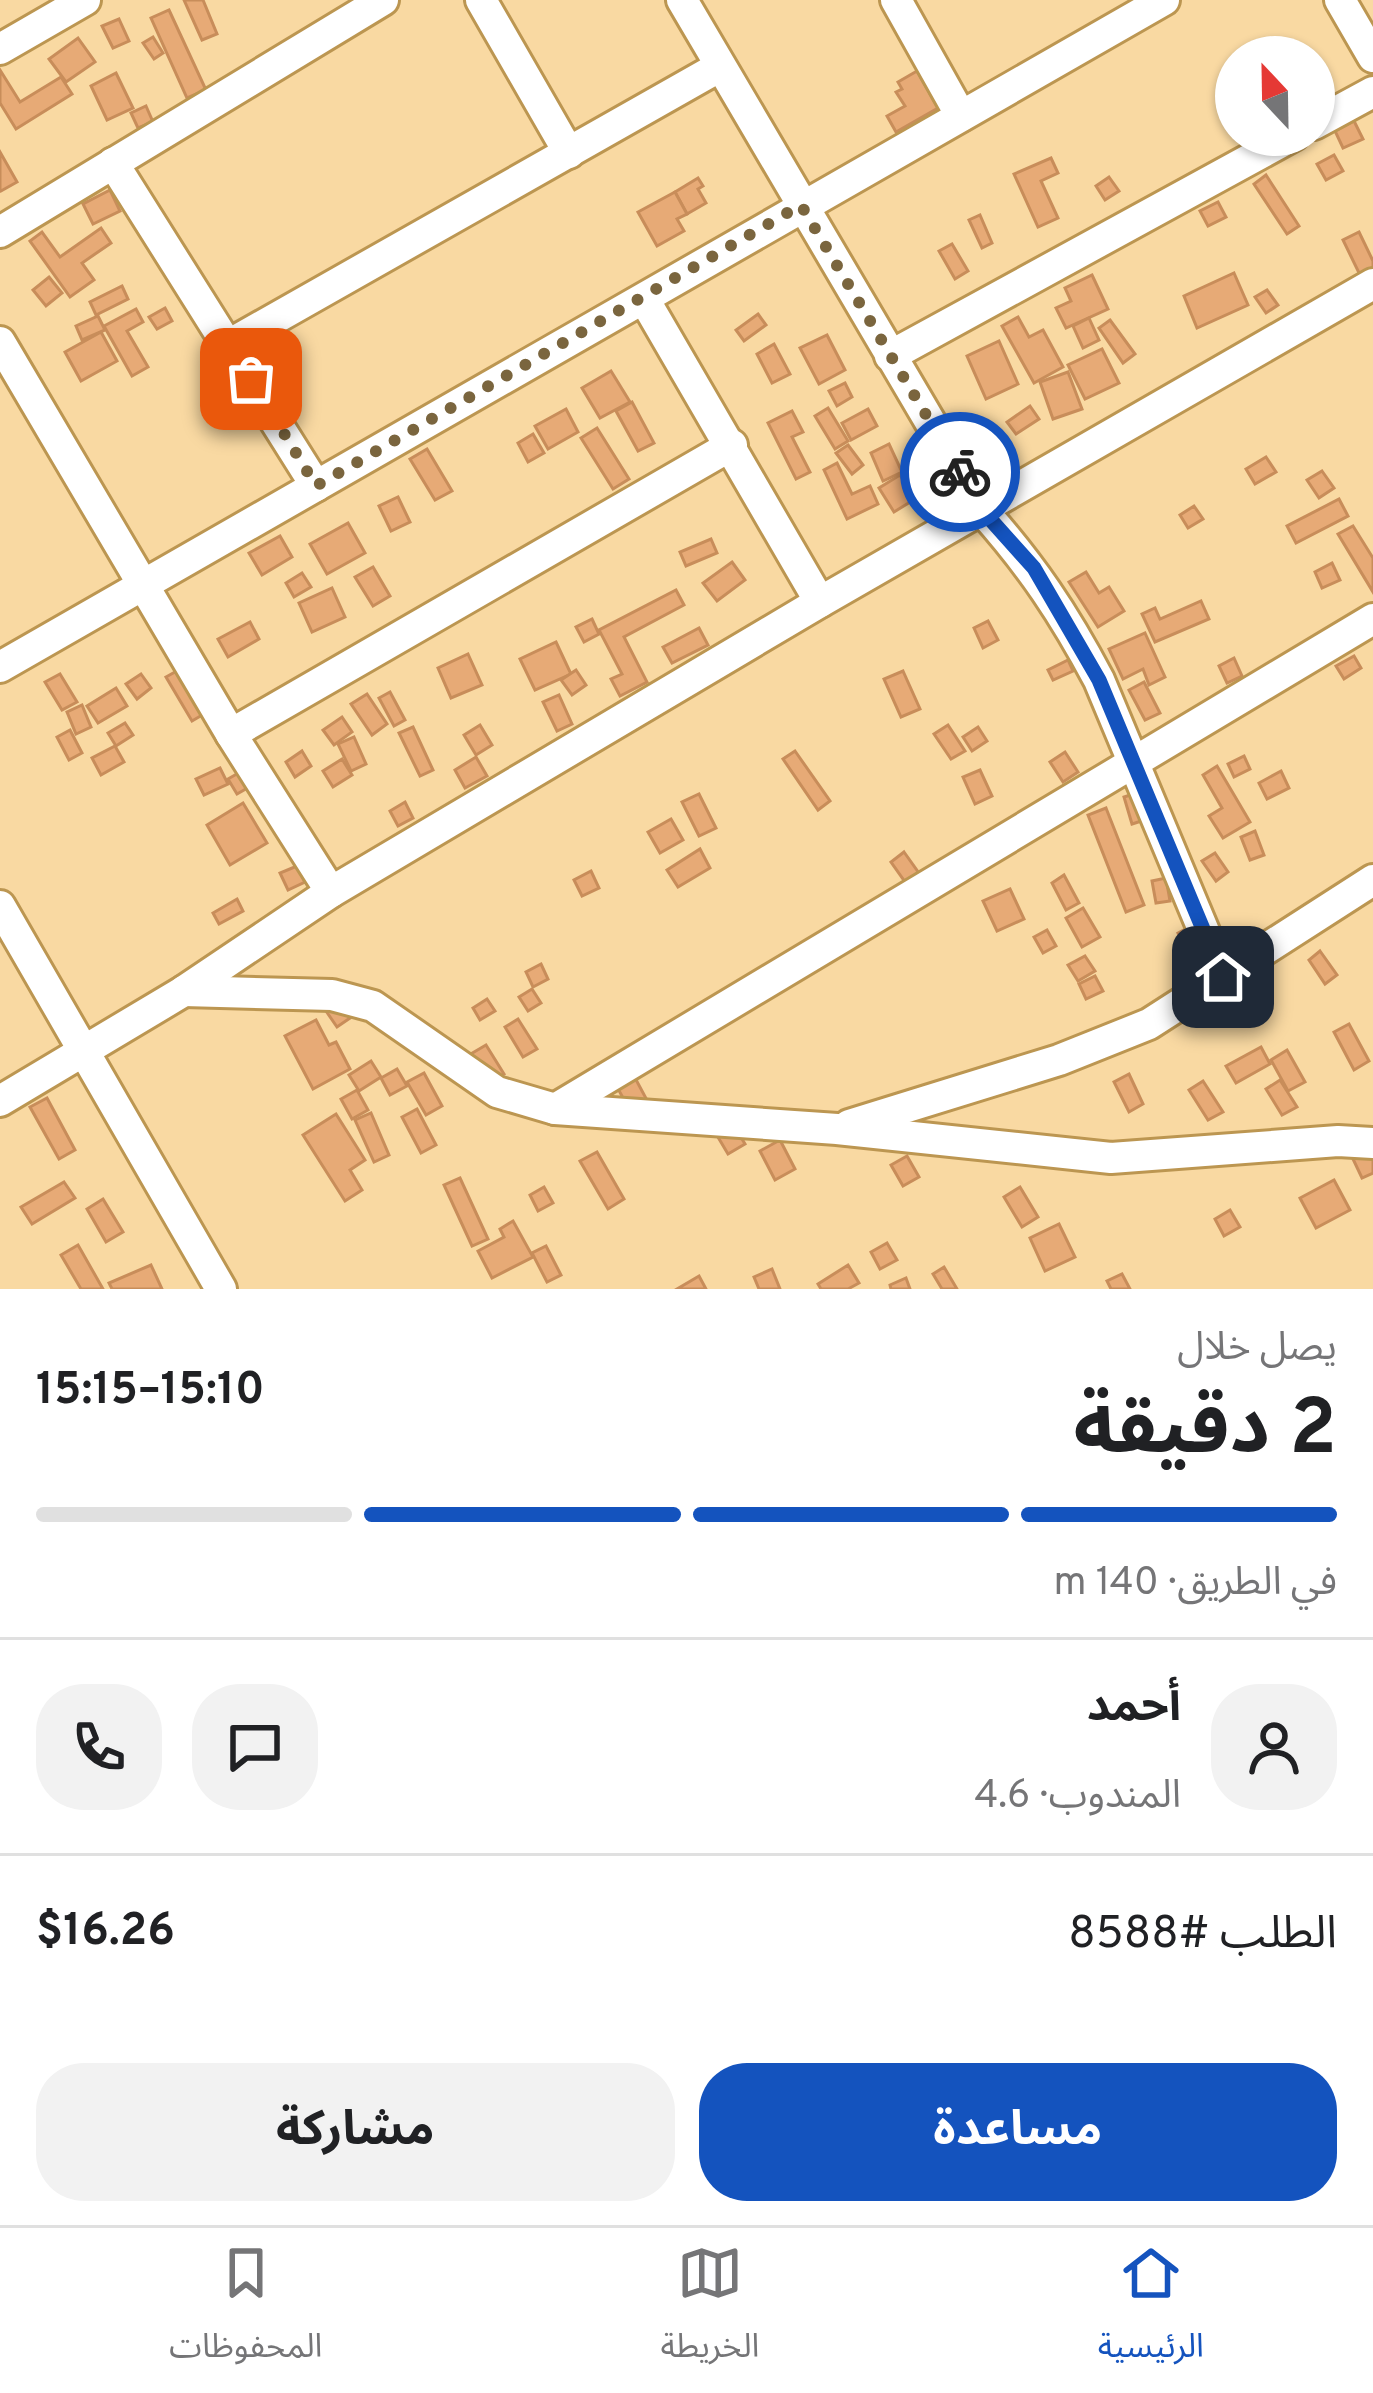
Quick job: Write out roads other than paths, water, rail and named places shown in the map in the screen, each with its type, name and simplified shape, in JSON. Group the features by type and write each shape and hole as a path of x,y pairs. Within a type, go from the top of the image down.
{"street":[{"path":"0,50 43,10 85,0"},
{"path":"0,232 383,0"},
{"path":"482,0 569,154"},
{"path":"682,0 982,510 1034,568 1099,680 1223,977"},
{"path":"896,0 961,116"},
{"path":"0,668 1165,0"},
{"path":"1340,0 1373,57"},
{"path":"230,344 719,67"},
{"path":"1335,113 1373,92"},
{"path":"890,356 1256,156"},
{"path":"113,163 316,486"},
{"path":"0,1101 184,992 331,892 820,602 1373,284"},
{"path":"644,299 820,602"},
{"path":"0,343 231,734 331,892"},
{"path":"231,734 731,446"},
{"path":"555,1109 1373,619"},
{"path":"837,1129 1059,1060 1149,1024 1373,880"},
{"path":"0,907 221,1289"},
{"path":"184,992 332,995 373,1006 497,1092 555,1109 837,1129 1111,1158 1339,1141 1373,1143"}]}
